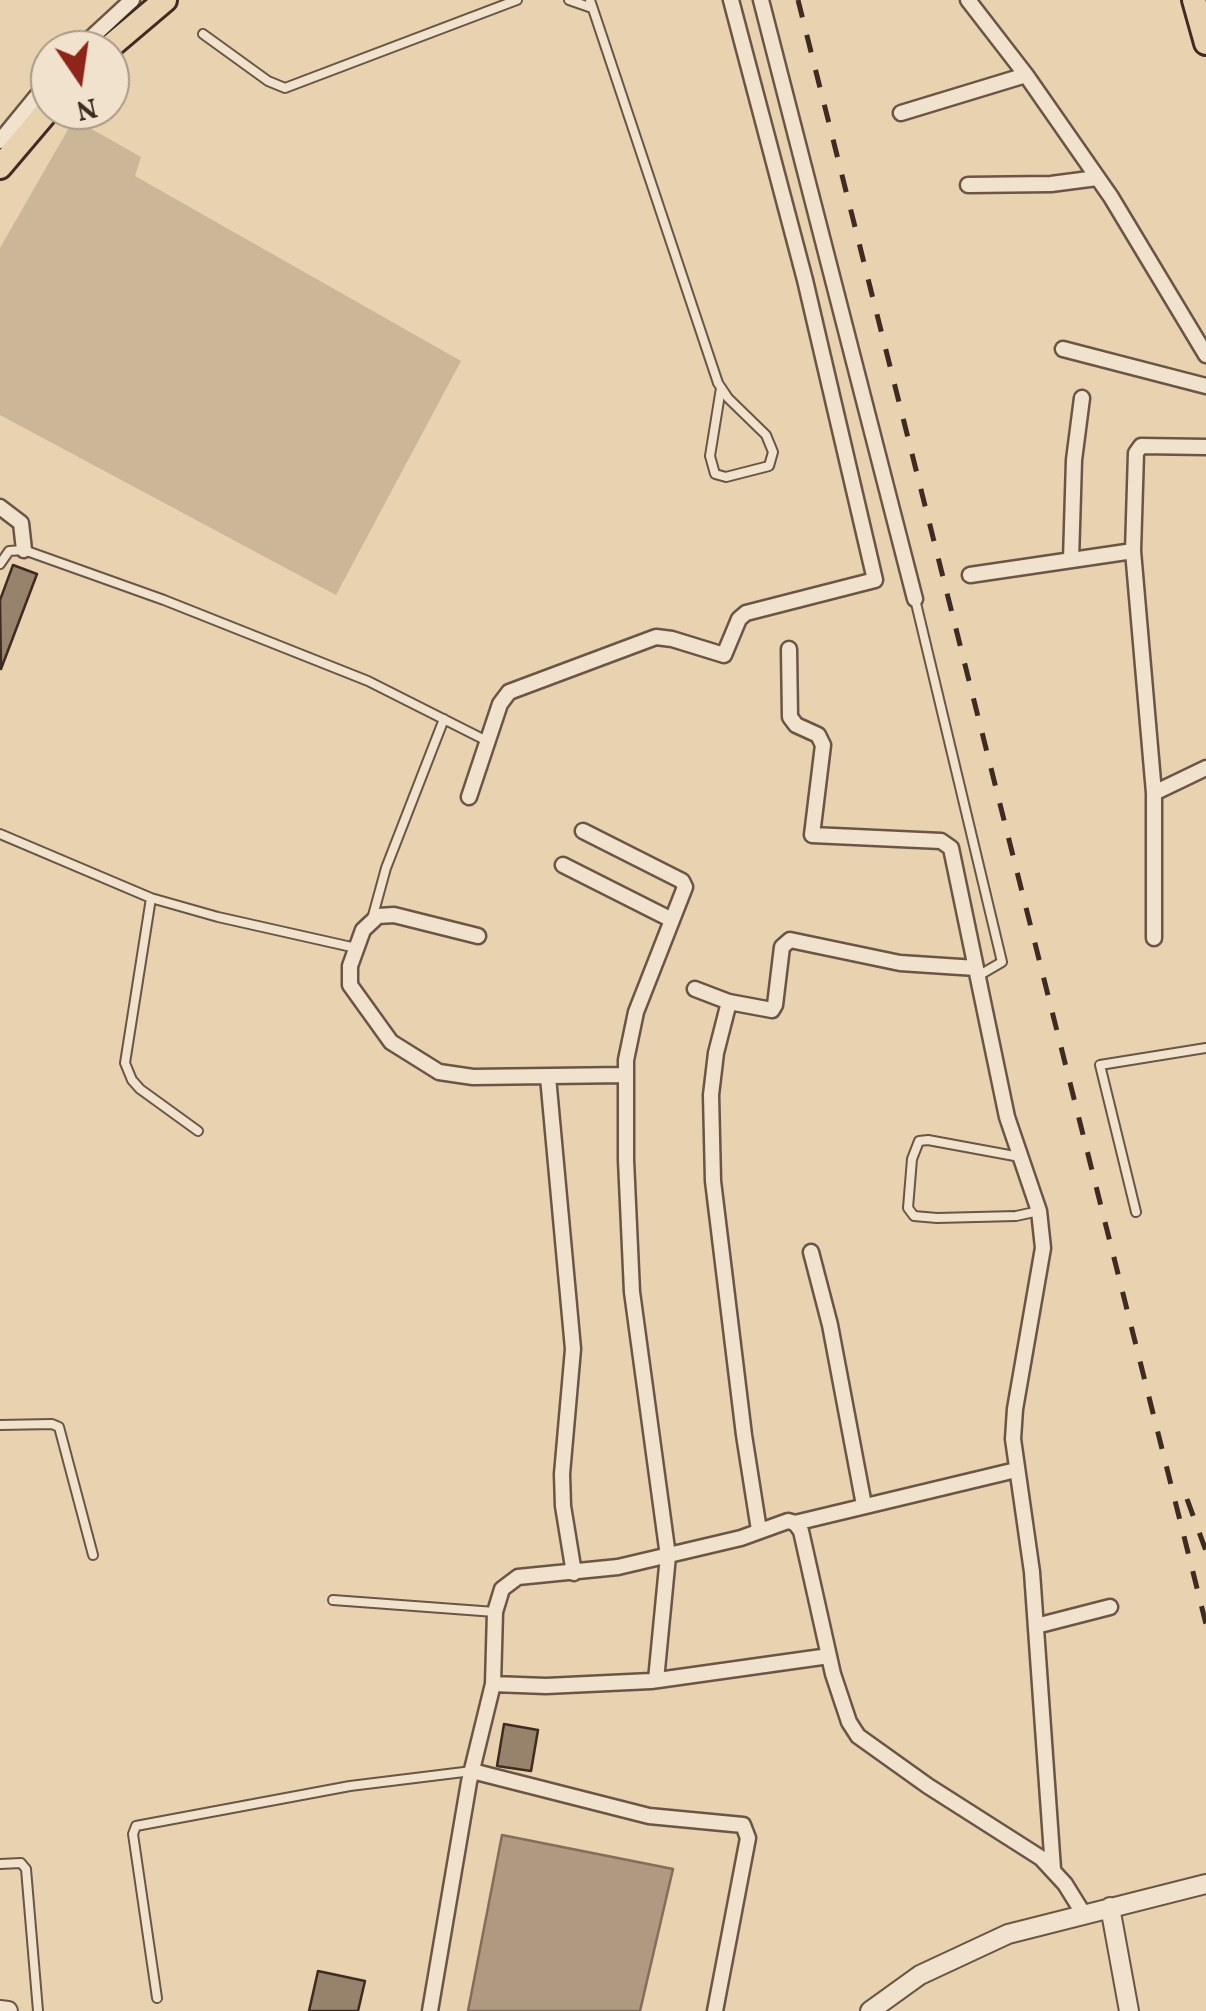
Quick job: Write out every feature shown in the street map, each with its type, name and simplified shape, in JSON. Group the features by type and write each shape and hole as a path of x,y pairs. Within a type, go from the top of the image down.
{"main road":[{"path":"130,30 166,0"},
{"path":"1194,0 1206,43"},
{"path":"0,167 31,130"}],"street":[{"path":"100,30 132,0"},
{"path":"469,797 500,704 516,689 656,637 724,655 739,619 746,613 866,584 876,577 805,280 731,0"},
{"path":"761,0 915,599"},
{"path":"968,0 1097,178 1206,355"},
{"path":"901,113 1026,76"},
{"path":"0,141 30,104"},
{"path":"968,185 1051,184 1097,178"},
{"path":"1063,350 1206,386"},
{"path":"1071,560 1074,460 1082,398"},
{"path":"1154,938 1154,793 1132,551 1138,447 1206,447"},
{"path":"0,507 21,523 24,550"},
{"path":"970,575 1132,551"},
{"path":"789,649 790,717 796,726 818,736 823,744 811,833 817,837 941,841 949,845 1007,1117 1039,1211 1043,1248 1015,1409 1016,1470 1030,1548 1053,1869"},
{"path":"1154,793 1206,768"},
{"path":"583,831 682,882 685,890 636,1012 626,1074 632,1292 668,1556 656,1680"},
{"path":"563,865 672,920"},
{"path":"478,936 394,915 372,919 363,930 348,973 354,991 379,1029 426,1066 455,1076 548,1078 626,1074"},
{"path":"695,990 729,1002 774,1010 782,947 790,940 900,963 977,972"},
{"path":"729,1002 716,1053 711,1147 723,1274 760,1530"},
{"path":"548,1078 573,1349 562,1474 574,1573"},
{"path":"811,1252 830,1325 864,1505"},
{"path":"430,2011 472,1772 492,1684 494,1612 502,1589 518,1578 546,1572 618,1568 741,1538 784,1522 795,1523 1016,1470"},
{"path":"795,1523 804,1541 828,1656 850,1722 870,1748 1030,1850 1053,1869 1083,1913"},
{"path":"1036,1626 1110,1607"},
{"path":"492,1684 546,1686 656,1680 828,1656"},
{"path":"472,1772 649,1816 744,1825 748,1838 715,2011"},
{"path":"870,2011 920,1976 1008,1934 1206,1884"},
{"path":"1110,1907 1130,2011"},
{"path":"0,2010 8,2011"}],"lane":[{"path":"203,34 268,81 285,88 517,0"},
{"path":"569,0 591,4 721,388 771,443 772,459 762,470 726,478 719,477 711,468 721,388"},
{"path":"0,564 9,552 24,550 164,600 350,673 488,741"},
{"path":"915,599 1002,962 977,972"},
{"path":"372,919 386,868 444,718"},
{"path":"0,834 151,898 356,948"},
{"path":"151,898 125,1062 140,1090 198,1131"},
{"path":"1136,1212 1100,1065 1206,1048"},
{"path":"1020,1156 919,1141 912,1159 908,1208 914,1216 937,1218 1016,1216 1039,1211"},
{"path":"0,1425 52,1424 61,1430 93,1554"},
{"path":"333,1600 494,1612"},
{"path":"158,1998 133,1834 136,1826 350,1786 472,1772"},
{"path":"0,1864 21,1864 26,1869 38,2011"}],"shaded area":[{"path":"68,130 93,130 141,157 135,176 461,361 336,595 0,415 0,248"},
{"path":"502,1835 673,1869 640,2011 468,2011"}],"building":[{"path":"13,565 37,574 1,669 0,600"},
{"path":"504,1724 538,1730 531,1771 497,1766"},
{"path":"318,1971 365,1981 358,2011 309,2011"}],"railway":[{"path":"798,0 1206,1624"},
{"path":"1187,1499 1206,1551"}]}
